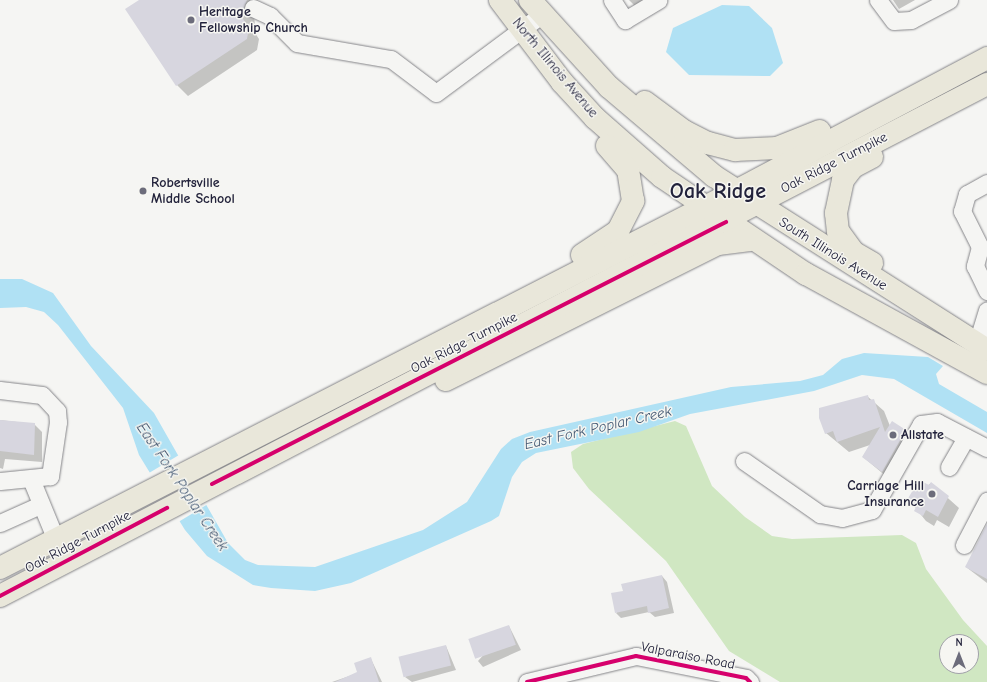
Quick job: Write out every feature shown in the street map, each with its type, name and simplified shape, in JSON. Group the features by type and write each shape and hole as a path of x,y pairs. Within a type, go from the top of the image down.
{"highway":[{"name":"North Illinois Avenue","path":"500,0 521,30 562,82 638,158 726,222"},
{"name":"South Illinois Avenue","path":"535,5 578,54 666,138 736,191 982,347"},
{"path":"578,54 613,72 684,131 708,144 735,150 777,148 964,70 987,54"},
{"name":"Oak Ridge Turnpike","path":"0,568 201,462 736,191 987,58"},
{"path":"511,306 550,274 618,231 633,201 628,170 591,130 562,82"},
{"name":"Oak Ridge Turnpike","path":"0,596 212,484 726,222 756,204 987,84"},
{"path":"940,320 911,288 853,252 838,231 836,213 843,180 853,167 911,137 954,101"},
{"name":"South Illinois Avenue","path":"726,222 806,274 987,373"},
{"path":"329,424 458,375 718,244 752,240"}],"street":[{"path":"612,0 625,20 658,0"},
{"path":"878,0 894,21 911,20 948,0"},
{"path":"255,10 270,16 297,43 391,59 436,93 521,30 535,5"},
{"path":"987,183 967,194 962,211 980,247 975,266 987,291"},
{"path":"982,347 987,310"},
{"path":"0,390 42,396 57,411 50,476 0,481"},
{"path":"744,461 820,514 842,518 872,510 921,424 937,422 987,448"},
{"path":"949,467 966,437"},
{"path":"31,479 40,506 65,562"},
{"path":"964,545 987,501"},
{"path":"0,523 40,506"},
{"name":"Valparaiso Road","path":"526,682 636,656 746,678 750,682"}],"green space":[{"path":"675,421 686,426 712,486 745,517 772,536 792,539 902,535 916,543 926,569 963,620 976,634 939,634 939,674 979,674 979,637 987,646 987,682 780,682 729,651 666,561 589,489 573,468 571,452 583,444"}],"water":[{"path":"722,5 749,6 772,28 783,63 770,76 689,75 666,52 673,28"},
{"name":"East Fork Poplar Creek","path":"0,279 22,279 53,293 91,346 154,413 228,543 245,560 258,565 315,567 423,530 467,502 501,449 512,439 530,432 731,387 800,381 823,375 842,359 864,353 928,357 943,366 936,374 939,384 987,412 987,433 894,379 862,375 814,391 690,414 639,432 536,453 522,462 512,477 499,516 491,521 351,583 315,591 271,588 253,585 207,556 185,530 139,455 123,408 58,325 44,312 26,307 0,308"}],"pier":[{"path":"179,455 208,504 178,522 149,473"}],"building":[{"path":"139,0 247,0 241,16 249,28 247,39 176,86 125,9"},
{"path":"868,395 869,400 874,399 885,432 892,421 906,430 882,472 862,457 880,427 837,442 833,431 825,434 819,418 819,408"},
{"path":"0,420 35,423 34,455 0,451"},
{"path":"919,480 929,485 931,482 949,496 938,517 926,510 923,516 914,511 917,505 907,500"},
{"path":"987,524 987,579 965,567"},
{"path":"662,575 669,608 648,613 647,606 615,613 611,593 623,591 621,584"},
{"path":"509,625 516,645 475,659 468,639"},
{"path":"446,645 451,665 404,677 398,657"},
{"path":"371,657 379,682 335,682 357,672 354,663"}],"cycle path":[{"path":"212,484 726,222"},
{"path":"0,596 167,508"},
{"path":"527,682 636,656 746,678 750,682"}],"place":[{"name":"Heritage Fellowship Church","path":"191,20"},
{"name":"Robertsville Middle School","path":"143,191"},
{"name":"Allstate","path":"893,435"},
{"name":"Carriage Hill Insurance","path":"932,494"}],"district":[{"name":"Oak Ridge","path":"718,192"}]}
